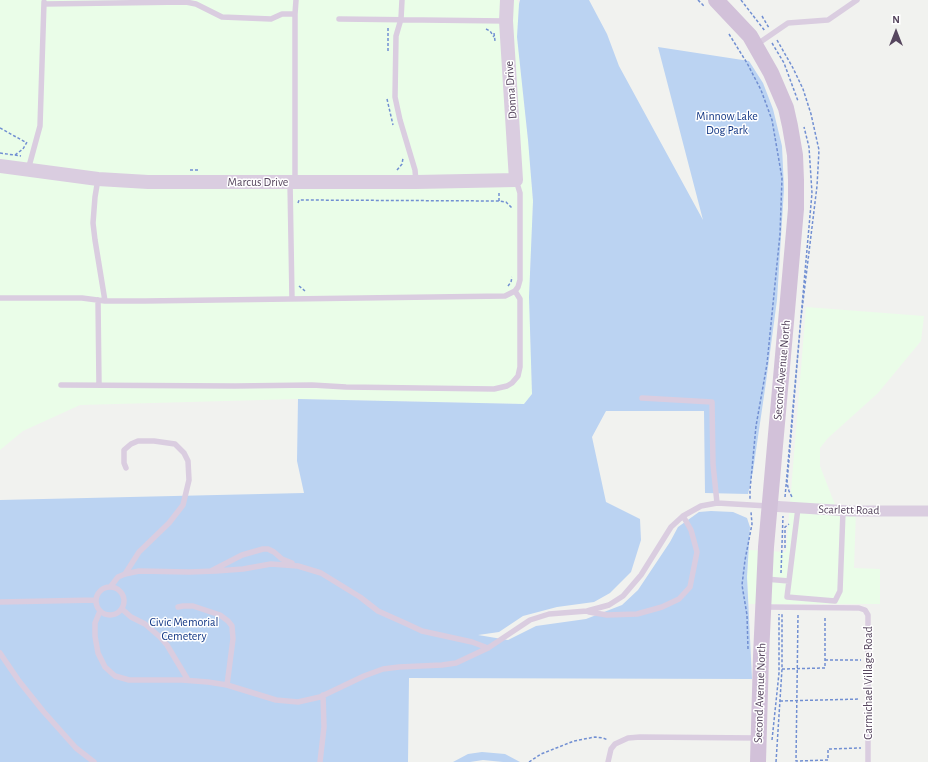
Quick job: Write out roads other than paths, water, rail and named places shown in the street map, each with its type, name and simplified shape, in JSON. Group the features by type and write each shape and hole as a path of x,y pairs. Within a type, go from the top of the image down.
{"main road":[{"name":"Second Avenue North","path":"711,4 745,31 756,45 771,73 786,108 795,155 796,209 764,579 758,762"}],"street":[{"name":"Donna Drive","path":"507,0 506,21 516,180"},
{"name":"Marcus Drive","path":"0,166 30,164 98,179 148,182 293,182 416,176 516,180"},
{"name":"Scarlett Road","path":"770,506 794,504 843,511 928,511"}],"lane":[{"path":"292,299 296,0"},
{"path":"402,0 401,19 396,36 395,97 416,176"},
{"path":"756,45 788,23 828,20 857,0"},
{"path":"30,164 40,126 44,2 186,2 196,4 222,17 271,19 282,14 295,14"},
{"path":"339,19 506,21"},
{"path":"98,179 94,197 93,223 101,300 98,385"},
{"path":"0,298 82,298 101,300 505,296 515,291 520,280 520,194 516,180"},
{"path":"61,385 312,385 346,387 494,389 507,386 518,376 520,367 520,299 515,291"},
{"path":"642,398 712,402 713,464 717,503"},
{"path":"125,574 139,552 169,523 183,505 189,480 188,461 184,453 175,444 154,441 138,441 131,444 124,450 124,463 126,468"},
{"path":"100,611 95,624 94,636 98,653 105,667 115,676 129,680 188,680 227,685 276,700 298,702 323,695 364,676 383,670 399,667 456,663 488,648 530,620 549,614 587,611 609,604 623,596 641,575 671,527 683,516 701,506 717,503 770,506"},
{"path":"794,504 786,580 786,597 835,601 840,591 843,511"},
{"path":"587,611 607,615 637,614 662,607 679,599 690,587 697,552 693,536 683,516"},
{"path":"210,572 242,555 268,549 282,559 321,573 360,597 378,611 406,624 422,630 472,642 488,648"},
{"path":"111,586 119,590 123,595 125,602 119,613 106,615 100,611 97,606 97,595 101,590 111,586 118,578 125,574 145,571 210,572 243,569 271,564 298,566"},
{"path":"764,579 786,580"},
{"path":"0,602 96,600"},
{"path":"178,607 193,606 220,615 232,626 233,639 227,685"},
{"name":"Carmichael Village Road","path":"763,607 858,608 865,610 868,615 868,762"},
{"path":"122,609 130,617 145,624 160,637 167,645 188,680"},
{"path":"0,653 19,681 43,711 76,748 94,762"},
{"path":"320,762 324,727 323,695"},
{"path":"608,762 611,748 615,744 628,738 759,738"}],"park label":[{"name":"Minnow Lake Dog Park","path":"727,123"},
{"name":"Civic Memorial Cemetery","path":"184,629"}]}
